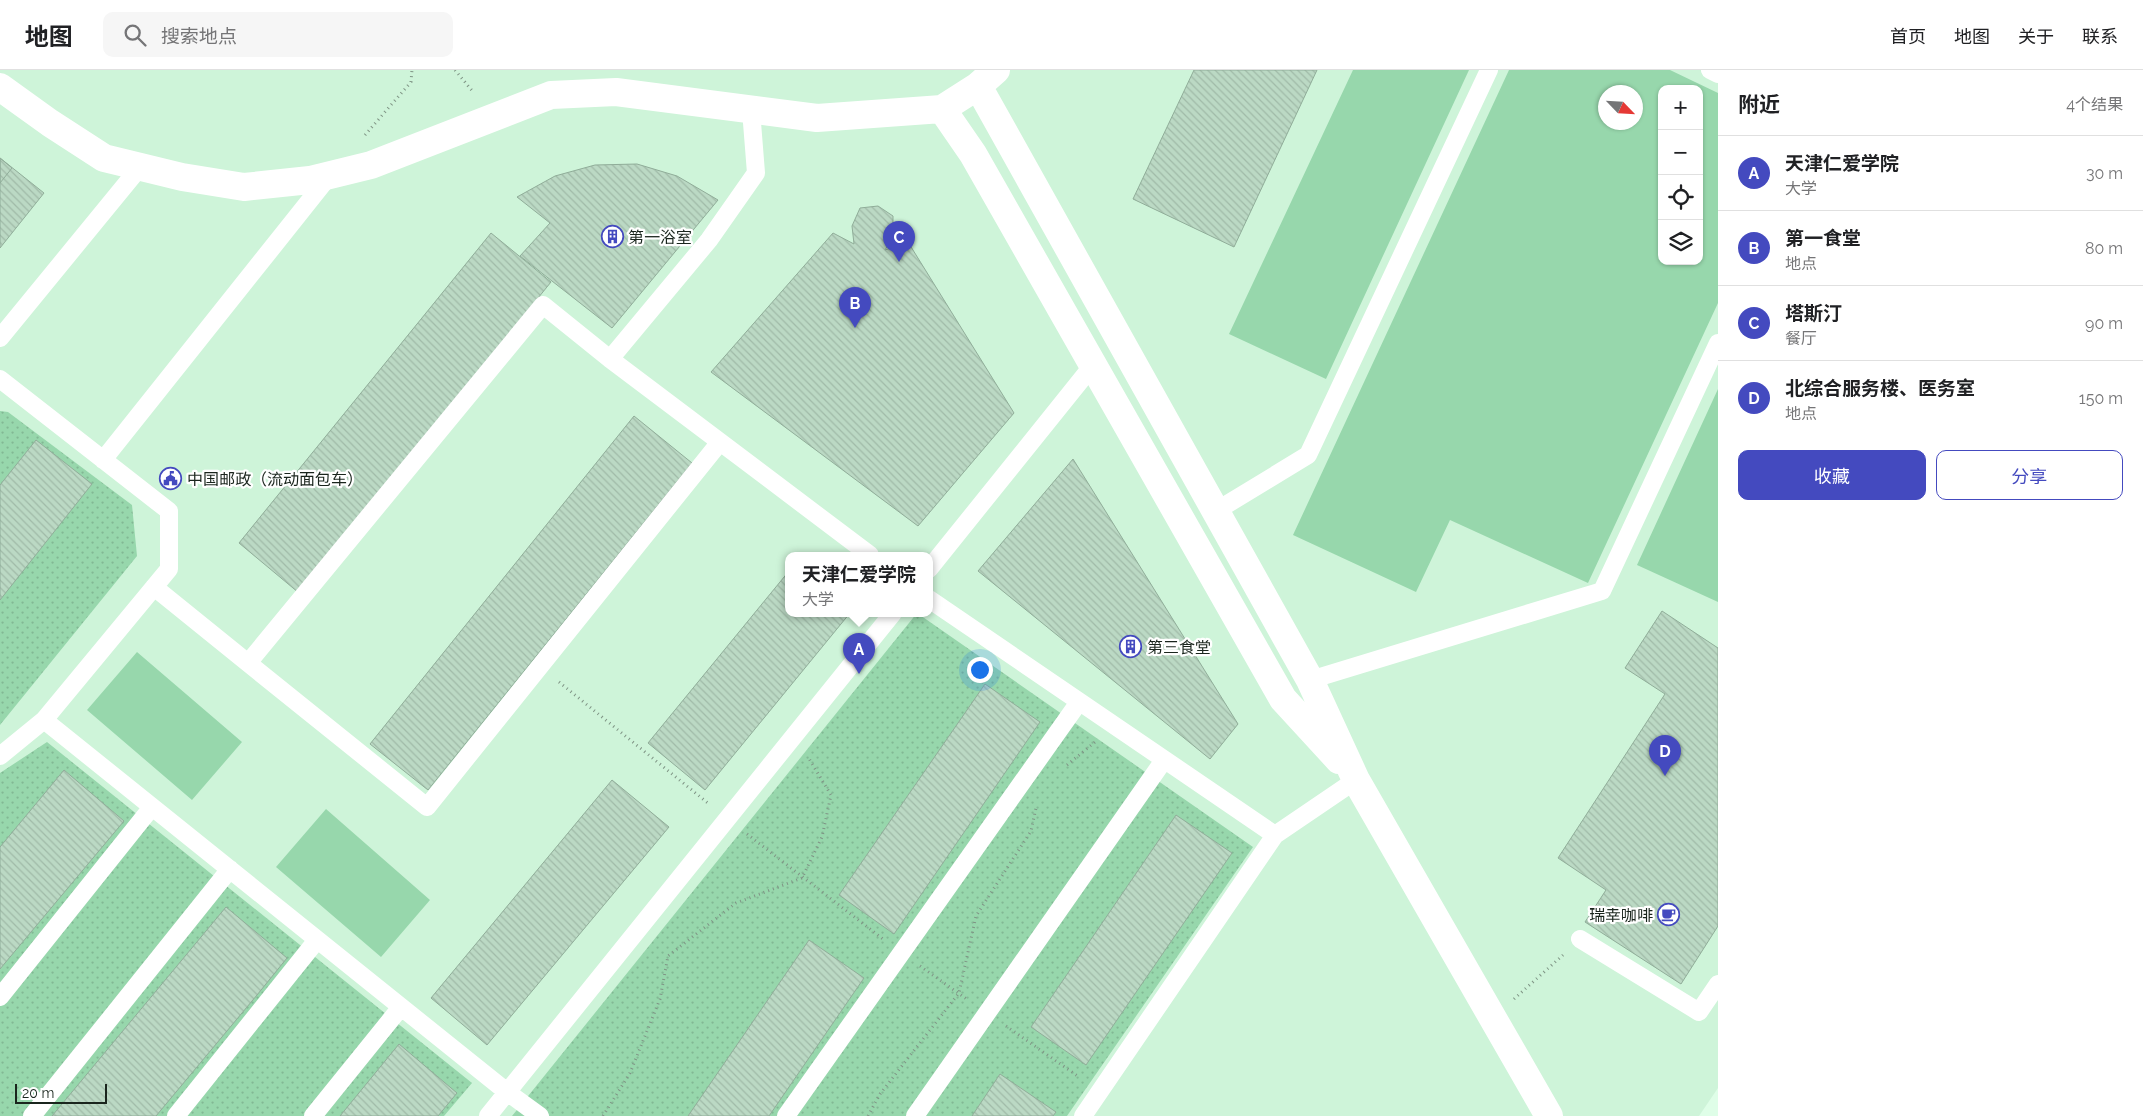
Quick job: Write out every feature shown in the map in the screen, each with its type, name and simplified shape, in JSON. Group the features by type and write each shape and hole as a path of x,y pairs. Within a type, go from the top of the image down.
{"street":[{"path":"0,87 50,123 104,158 182,177 244,187 310,180 371,165 551,95 616,92 817,118 942,109 987,78 1216,511 1310,680 1356,780 1549,1116"},
{"path":"942,109 973,154 1283,699 1356,780"}],"lane":[{"path":"1216,511 1308,455 1489,70"},
{"path":"1710,70 1718,74"},
{"path":"610,359 709,240 756,173 751,110"},
{"path":"0,338 140,166"},
{"path":"104,460 330,175"},
{"path":"248,664 543,305 610,359 866,552"},
{"path":"1310,680 1602,591 1718,343"},
{"path":"933,564 1093,365"},
{"path":"0,379 169,512 169,569 44,720 0,756"},
{"path":"154,587 427,807 720,442"},
{"path":"933,602 1276,835"},
{"path":"488,1116 891,617"},
{"path":"786,1116 1080,702"},
{"path":"44,720 507,1092 540,1116"},
{"path":"915,1116 1164,760"},
{"path":"1083,1116 1276,835 1356,780"},
{"path":"0,997 152,807"},
{"path":"32,1116 230,869"},
{"path":"1580,939 1699,1012 1718,984"},
{"path":"176,1116 317,940"},
{"path":"313,1116 401,1007"}],"path":[{"path":"361,139 411,82 412,70"},
{"path":"540,667 802,878 902,953 1100,1091"},
{"path":"1063,768 1115,726"},
{"path":"603,1116 630,1073 660,999 668,956 736,903 802,878 822,837 830,795 795,735"},
{"path":"868,1116 880,1094 959,993 976,916 1031,831 1037,804"},
{"path":"1493,1018 1580,939"}],"shaded area":[{"path":"0,70 1718,70 1718,1088 1699,1116 0,1116"}],"green space":[{"path":"1353,70 1469,70 1326,379 1229,334"},
{"path":"1509,70 1670,70 1701,85 1658,85 1658,265 1703,265 1703,86 1718,93 1718,303 1588,583 1450,520 1416,592 1293,535"},
{"path":"1718,389 1718,602 1637,565"},
{"path":"0,411 8,412 132,505 137,556 0,725"},
{"path":"914,617 923,617 1253,847 1067,1116 512,1116"},
{"path":"137,652 242,742 192,800 87,710"},
{"path":"47,742 472,1083 444,1116 0,1116 0,773"},
{"path":"326,809 430,900 381,957 276,867"}],"building":[{"path":"1194,70 1317,70 1234,247 1133,199"},
{"path":"0,158 44,193 0,248"},
{"path":"0,158 12,168 0,183"},
{"name":"第一浴室","path":"637,164 677,176 718,200 612,328 520,256 550,223 517,197 555,176 595,165"},
{"path":"878,206 893,216 893,237 885,250 908,242 1014,413 918,526 711,372 833,233 854,244 852,226 860,208"},
{"path":"491,233 551,282 299,593 239,543"},
{"path":"634,416 692,463 428,790 370,744"},
{"path":"36,440 92,484 0,600 0,485"},
{"name":"第三食堂","path":"1073,459 1238,724 1210,759 978,571"},
{"path":"785,576 785,617 847,617 705,790 648,743"},
{"path":"1662,611 1718,648 1718,926 1681,984 1585,922 1606,890 1558,858 1665,694 1625,668"},
{"path":"985,684 1040,722 894,934 839,895"},
{"path":"64,770 124,821 0,969 0,847"},
{"path":"612,780 669,827 487,1045 431,998"},
{"path":"1176,815 1232,853 1086,1065 1031,1027"},
{"path":"226,907 287,958 257,995 156,1116 52,1116"},
{"path":"809,940 864,978 769,1116 688,1116"},
{"path":"399,1044 457,1093 438,1116 340,1116"},
{"path":"1000,1074 1056,1112 1053,1116 972,1116"}],"place":[{"name":"第一浴室","path":"612,237"},
{"name":"塔斯汀","path":"899,262"},
{"name":"第一食堂","path":"855,328"},
{"name":"中国邮政（流动面包车）","path":"171,479"},
{"name":"第三食堂","path":"1131,647"},
{"name":"天津仁爱学院","path":"859,674"},
{"name":"北综合服务楼、医务室","path":"1665,776"},
{"name":"瑞幸咖啡","path":"1669,915"}]}
